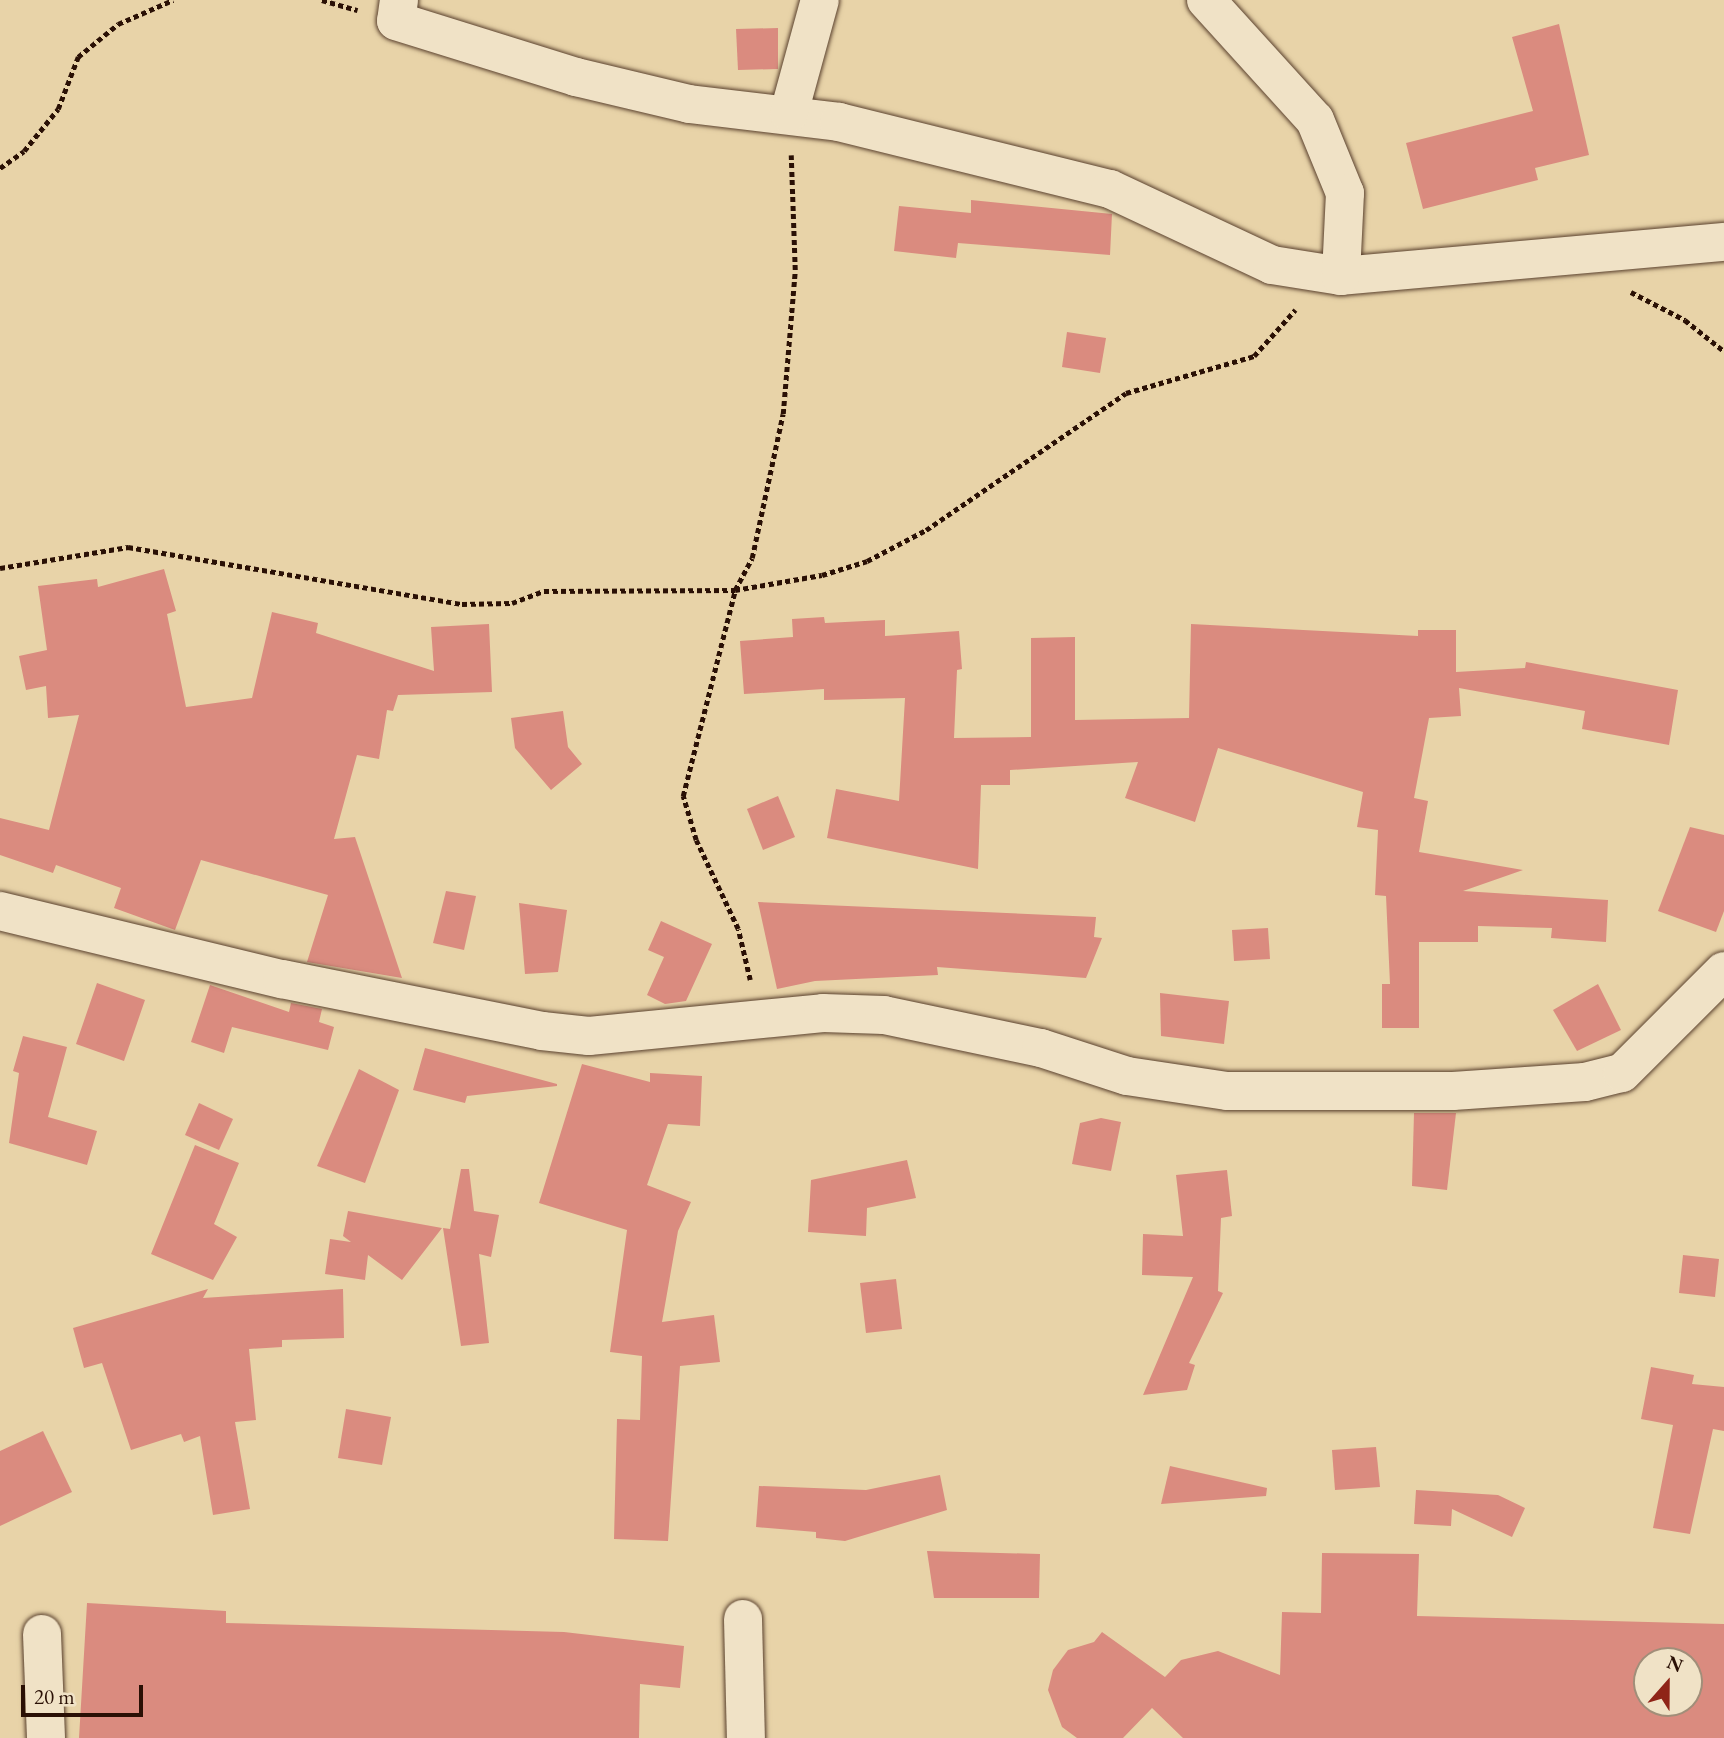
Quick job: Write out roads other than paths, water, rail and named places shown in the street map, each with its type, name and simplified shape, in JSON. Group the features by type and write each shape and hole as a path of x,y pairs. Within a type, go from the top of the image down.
{"street":[{"path":"399,0 396,21 576,77 689,104 789,113 1111,189 1272,265 1341,276 1724,242"},
{"path":"789,113 820,0"},
{"path":"1206,0 1315,121 1345,194 1341,276"},
{"path":"0,911 282,979 542,1031 589,1036 823,1013 884,1015 1041,1048 1127,1076 1227,1091 1453,1091 1585,1082 1622,1073 1724,971"},
{"path":"743,1619 746,1738"},
{"path":"42,1634 46,1738"}]}
